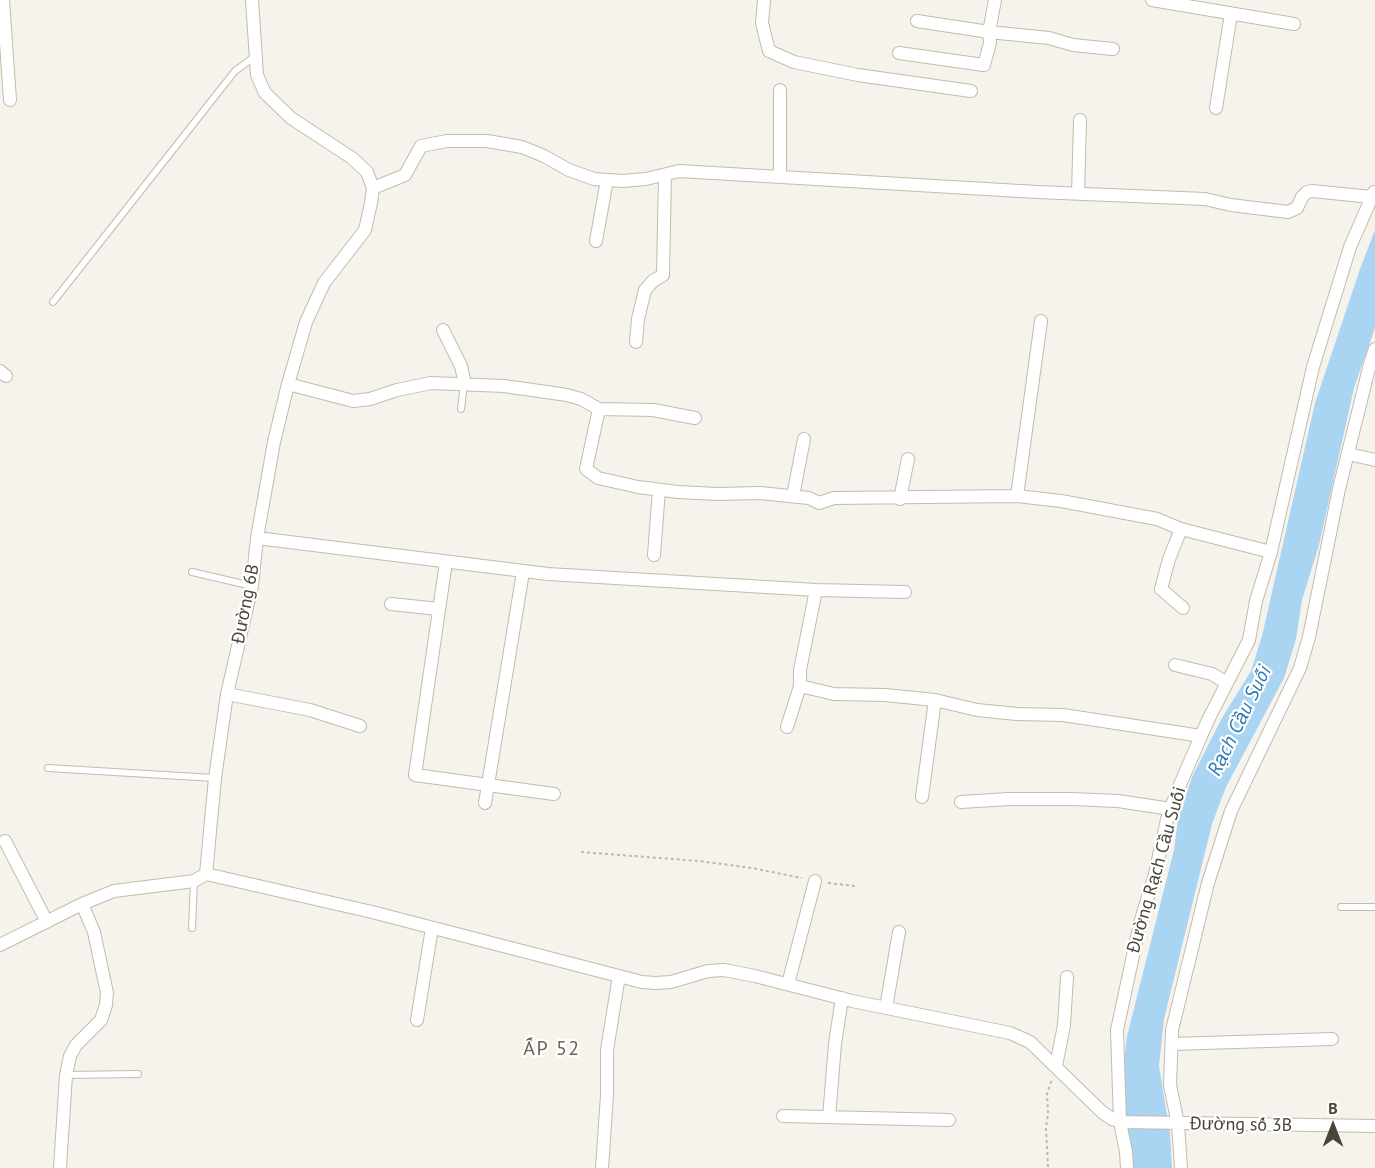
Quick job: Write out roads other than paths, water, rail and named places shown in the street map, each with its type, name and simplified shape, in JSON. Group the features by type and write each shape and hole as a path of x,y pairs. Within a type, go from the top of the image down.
{"street":[{"path":"3,0 10,100"},
{"path":"252,0 257,75 265,93 291,118 360,165 367,172 373,188 405,175 421,146 447,141 487,141 522,147 569,170 594,179 607,180 646,179 679,171 1205,199 1231,205 1288,212 1297,208 1307,192 1373,194 1350,247 1312,367 1271,552 1180,529 1156,519 1061,501 1017,496 834,498 819,503 809,498 760,493 717,494 659,490 598,478 586,469 599,409"},
{"path":"764,0 762,23 769,51 794,62 858,75 971,91"},
{"path":"899,53 984,66 990,43 989,32 995,0"},
{"path":"1152,0 1294,24"},
{"path":"1216,108 1231,14"},
{"path":"917,21 1049,38 1073,45 1113,49"},
{"path":"780,90 780,177"},
{"path":"1078,194 1080,120"},
{"path":"636,342 638,319 645,290 663,274 665,175"},
{"path":"596,241 607,180"},
{"name":"Đường 6B","path":"206,874 215,778 227,694 252,586 257,538 274,442 288,384 306,322 324,283 365,230 373,188"},
{"path":"1017,496 1041,321"},
{"path":"443,330 461,366 465,384"},
{"path":"1180,1168 1177,1124 1170,1085 1172,1030 1222,837 1231,811 1300,668 1309,637 1339,489 1375,349"},
{"path":"288,384 352,401 369,399 431,383 538,390 581,399 599,409 653,410 695,418"},
{"path":"794,496 804,439"},
{"path":"1348,454 1375,460"},
{"path":"900,499 908,459"},
{"path":"654,555 659,490"},
{"path":"1180,529 1161,589 1183,608"},
{"path":"257,538 523,572 816,590 905,592"},
{"name":"Đường Rạch Cầu Suối","path":"1127,1168 1121,1122 1117,1030 1140,923 1171,809 1201,736 1249,640 1256,601 1271,552"},
{"path":"446,562 415,774 554,794"},
{"path":"484,803 523,572"},
{"path":"787,727 800,686 800,670 816,590"},
{"path":"391,604 439,609"},
{"path":"1175,665 1212,674 1227,683"},
{"path":"800,686 834,694 885,695 935,700 977,710 1063,715 1201,736"},
{"path":"227,694 310,710 360,726"},
{"path":"922,797 935,700"},
{"path":"961,802 1072,799 1118,801 1171,809"},
{"path":"5,841 47,922"},
{"path":"0,945 105,894 126,888 194,881 206,874 619,976 655,983 671,982 708,971 724,970 886,1008 1010,1033 1030,1042 1102,1112 1121,1122"},
{"path":"788,984 815,881"},
{"path":"60,1168 66,1075 70,1056 76,1045 101,1020 107,993 94,932 82,904"},
{"path":"417,1020 432,928"},
{"path":"886,1008 899,932"},
{"path":"602,1168 607,1095 607,1050 619,976"},
{"path":"1058,1068 1067,977"},
{"path":"829,1117 835,1044 842,998"},
{"path":"1172,1044 1332,1039"},
{"path":"783,1116 949,1120"},
{"name":"Đường số 3B","path":"1121,1122 1375,1126"}],"lane":[{"path":"53,302 235,71 257,55"},
{"path":"461,409 465,384"},
{"path":"192,572 252,586"},
{"path":"48,768 215,778"},
{"path":"192,928 194,881"},
{"path":"1341,907 1375,907"},
{"path":"66,1075 138,1074"}],"water":[{"name":"Rạch Cầu Suối","path":"1375,230 1375,328 1354,388 1319,545 1302,600 1296,639 1284,678 1226,787 1212,824 1164,1019 1159,1066 1170,1134 1172,1168 1132,1168 1125,1111 1124,1062 1127,1036 1174,850 1178,819 1192,777 1222,718 1251,671 1262,636 1315,403"}],"district":[{"name":"ẤP 52","path":"552,1049"}]}
